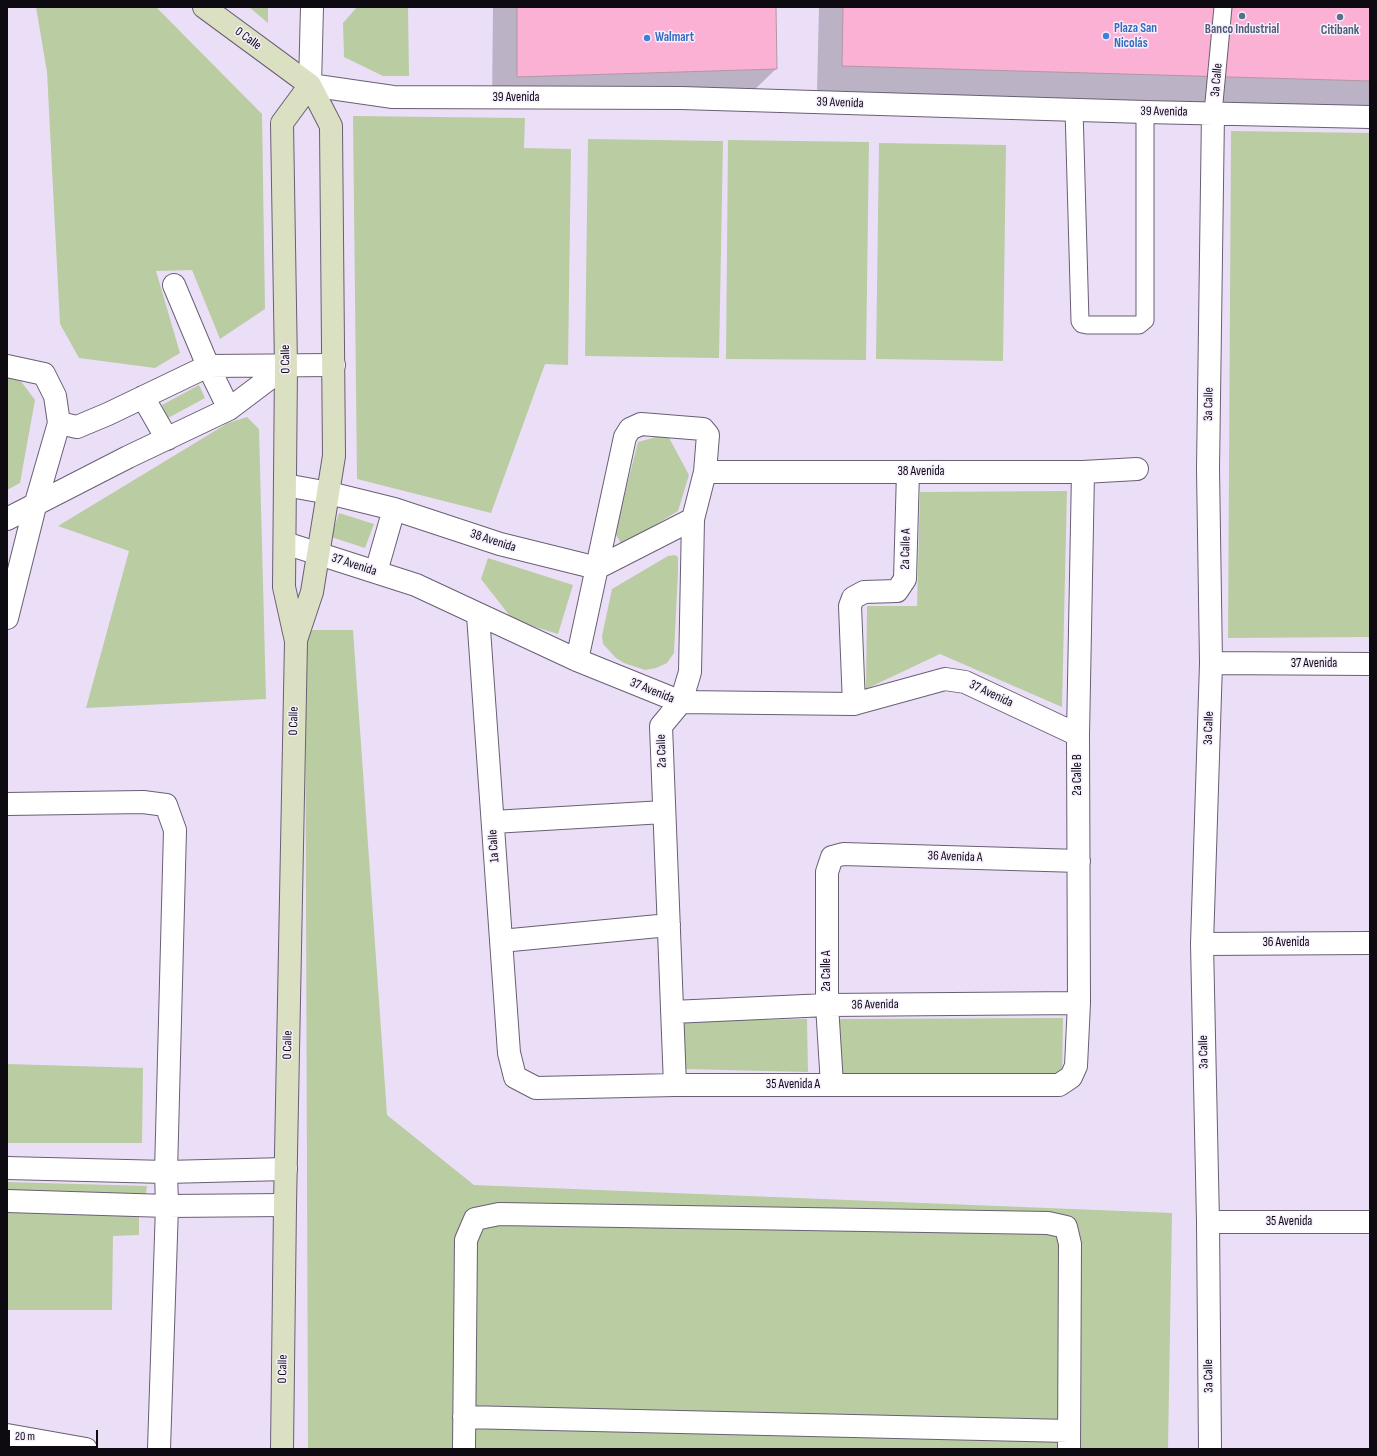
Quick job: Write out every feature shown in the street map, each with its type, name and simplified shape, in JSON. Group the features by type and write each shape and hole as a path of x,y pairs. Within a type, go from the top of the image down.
{"street":[{"name":"0 Calle","path":"204,7 310,85 331,126 334,456 312,592 296,641"},
{"name":"0 Calle","path":"282,1449 285,1205 296,641 284,587 286,366 282,123 310,85 312,7"},
{"name":"39 Avenida","path":"310,85 393,97 681,98 1145,112 1370,117"},
{"name":"3a Calle","path":"1210,1449 1208,1222 1202,944 1211,663 1208,469 1213,113"},
{"path":"174,284 208,366 229,409"},
{"path":"59,423 77,427 208,366 334,365"},
{"path":"7,366 44,374 55,396 59,423 35,506 7,618"},
{"path":"7,519 229,409 286,366"},
{"path":"143,397 167,439"},
{"name":"2a Calle","path":"597,568 625,437 630,428 641,424 703,429 708,435 705,472 693,519 690,672 681,702 661,726 675,1085"},
{"name":"38 Avenida","path":"705,472 1083,472 1137,469"},
{"name":"2a Calle A","path":"854,704 850,606 853,598 864,592 897,591 905,579 908,472"},
{"name":"2a Calle B","path":"1071,1077 1076,1066 1079,1003 1078,735 1083,472"},
{"name":"38 Avenida","path":"285,486 329,493 394,509 500,544 597,568"},
{"path":"376,572 394,509"},
{"path":"577,660 597,568 693,519"},
{"name":"37 Avenida","path":"285,543 416,585 577,660 681,702 854,704 945,679 965,682 1078,735"},
{"name":"1a Calle","path":"478,615 509,1053 515,1077"},
{"name":"37 Avenida","path":"1211,663 1370,664"},
{"path":"7,804 143,802 166,805 175,830 166,1172 167,1206 158,1449"},
{"path":"493,822 664,812"},
{"name":"36 Avenida A","path":"832,857 843,854 1079,861"},
{"name":"2a Calle A","path":"832,857 827,872 827,1006 832,1085"},
{"path":"501,941 669,925"},
{"name":"36 Avenida","path":"1202,944 1370,942"},
{"name":"36 Avenida","path":"672,1012 827,1006 1079,1003"},
{"name":"35 Avenida A","path":"515,1077 536,1088 675,1085 1059,1085 1071,1077"},
{"path":"7,1168 166,1172 286,1169"},
{"path":"7,1201 167,1206 285,1205"},
{"path":"464,1417 1069,1440 1070,1244 1066,1227 1040,1223 499,1214 475,1219 466,1240 464,1417 464,1449"},
{"name":"35 Avenida","path":"1208,1222 1370,1222"},
{"path":"7,1435 86,1449"}],"lane":[{"name":"3a Calle","path":"1213,113 1223,7"},
{"path":"1074,109 1080,320 1082,324 1087,325 1139,325 1145,320 1145,112"}],"green space":[{"path":"36,7 156,7 262,114 265,309 220,339 192,270 156,271 180,353 155,368 79,358 60,324 47,72"},
{"path":"249,7 268,7 268,23"},
{"path":"357,7 408,7 409,76 383,76 344,57 343,23"},
{"path":"353,116 525,118 524,148 571,149 568,365 545,364 491,513 357,479"},
{"path":"1231,131 1370,133 1370,637 1228,638"},
{"path":"588,139 723,141 719,358 585,356"},
{"path":"728,140 869,142 866,360 726,359"},
{"path":"879,143 1006,145 1003,361 876,359"},
{"path":"7,374 17,376 35,400 20,483 7,490"},
{"path":"199,385 205,398 168,418 162,405"},
{"path":"247,417 259,429 266,699 86,708 129,551 58,526 228,423"},
{"path":"667,434 689,475 678,511 622,545 615,533 638,442"},
{"path":"1067,491 1062,707 940,654 866,689 867,606 917,606 920,492"},
{"path":"339,513 374,524 365,548 331,537"},
{"path":"675,555 678,557 678,572 674,653 667,663 656,668 645,670 624,663 616,658 603,644 602,636 612,589 668,556"},
{"path":"488,558 573,585 558,634 513,620 481,579"},
{"path":"305,630 353,630 387,1115 474,1185 1172,1213 1168,1449 308,1449"},
{"path":"1063,1018 1062,1081 836,1076 836,1019"},
{"path":"807,1019 808,1072 683,1069 679,1021"},
{"path":"7,1064 143,1068 142,1143 7,1143"},
{"path":"7,1182 147,1186 146,1194 7,1191"},
{"path":"7,1212 139,1216 139,1235 113,1236 112,1310 7,1310"}],"building":[{"name":"Walmart","path":"517,7 776,7 777,69 517,77"},
{"name":"Plaza San Nicolás","path":"843,7 1370,7 1370,81 842,66"}],"place":[{"name":"Banco Industrial","path":"1242,16"},
{"name":"Citibank","path":"1340,17"},
{"name":"Plaza San Nicolás","path":"1106,36"},
{"name":"Walmart","path":"647,38"}]}
